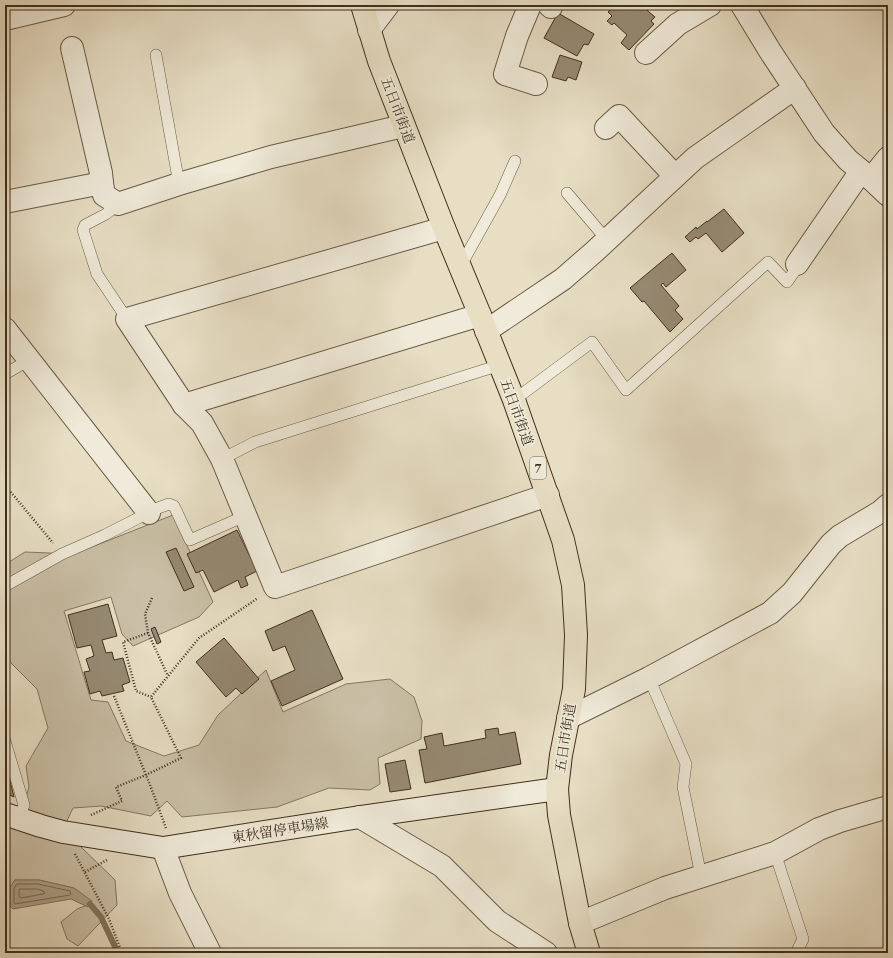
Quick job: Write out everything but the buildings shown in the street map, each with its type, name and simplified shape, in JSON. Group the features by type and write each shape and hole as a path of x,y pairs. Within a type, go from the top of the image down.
{"main road":[{"name":"五日市街道","path":"362,5 379,61 403,126 514,400 563,540 573,585 576,635 574,689 561,755 557,789 559,815 580,923 589,953"}],"street":[{"path":"5,19 64,5"},
{"path":"369,30 388,5"},
{"path":"530,5 517,36 505,74 536,84"},
{"path":"646,53 678,24 710,5"},
{"path":"742,5 770,51 824,133 848,160 888,195"},
{"path":"72,48 101,173 104,195 118,204 179,184 271,157 403,126"},
{"path":"184,405 483,323 562,279 594,252 695,158 795,88"},
{"path":"606,128 619,116 675,176"},
{"path":"797,264 866,175 888,158"},
{"path":"5,202 102,183"},
{"path":"444,228 128,319 184,405 202,422 222,459 274,587 548,495"},
{"path":"5,329 149,513"},
{"path":"568,718 649,678 770,613 792,593 831,544 840,536 880,512 888,505"},
{"name":"東秋留停車場線","path":"12,816 63,832 165,838 360,817 557,789"},
{"path":"580,923 665,888 775,854 819,829 840,821 888,807"},
{"path":"360,817 442,866 497,921 546,953"},
{"path":"165,838 180,893 210,953"}],"lane":[{"path":"156,55 179,184"},
{"path":"460,268 500,195 515,161"},
{"path":"567,193 607,240"},
{"path":"118,204 106,214 85,225 83,230 97,274 128,319"},
{"path":"514,400 592,342 626,390 768,262 787,282 796,269 797,264"},
{"path":"5,374 29,360"},
{"path":"222,459 255,442 500,365"},
{"path":"5,586 62,554 106,535 158,508 169,504 174,506 190,540 245,516"},
{"path":"649,678 686,764 683,787 701,876"},
{"path":"5,741 24,805 12,816"},
{"path":"775,854 802,939 796,953"}],"path":[{"path":"5,485 62,554"},
{"path":"151,697 199,638 274,587"},
{"path":"152,598 145,614 148,633 168,676"},
{"path":"88,816 122,801 116,787 146,775 181,758 151,697 136,690 123,642 148,633"},
{"path":"114,696 146,775 165,838"},
{"path":"63,832 109,919 122,953"}],"shaded area":[{"path":"173,515 213,602 199,617 133,646 122,634 111,597 64,611 91,700 108,702 126,741 164,756 199,745 218,715 266,670 283,712 346,684 390,679 414,697 422,721 421,739 378,758 380,784 370,790 329,788 277,807 182,817 167,801 151,816 101,806 73,808 58,840 79,845 115,880 117,905 78,946 67,939 61,922 77,909 90,904 74,888 39,880 15,880 5,894 5,828 17,828 29,787 26,766 48,728 37,689 5,655 5,589 9,562 25,552 74,554"}],"water":[{"path":"15,880 39,880 74,888 92,901 88,907 71,899 13,909 10,906 10,887"}],"waterway":[{"path":"90,904 101,917 118,953"}]}
